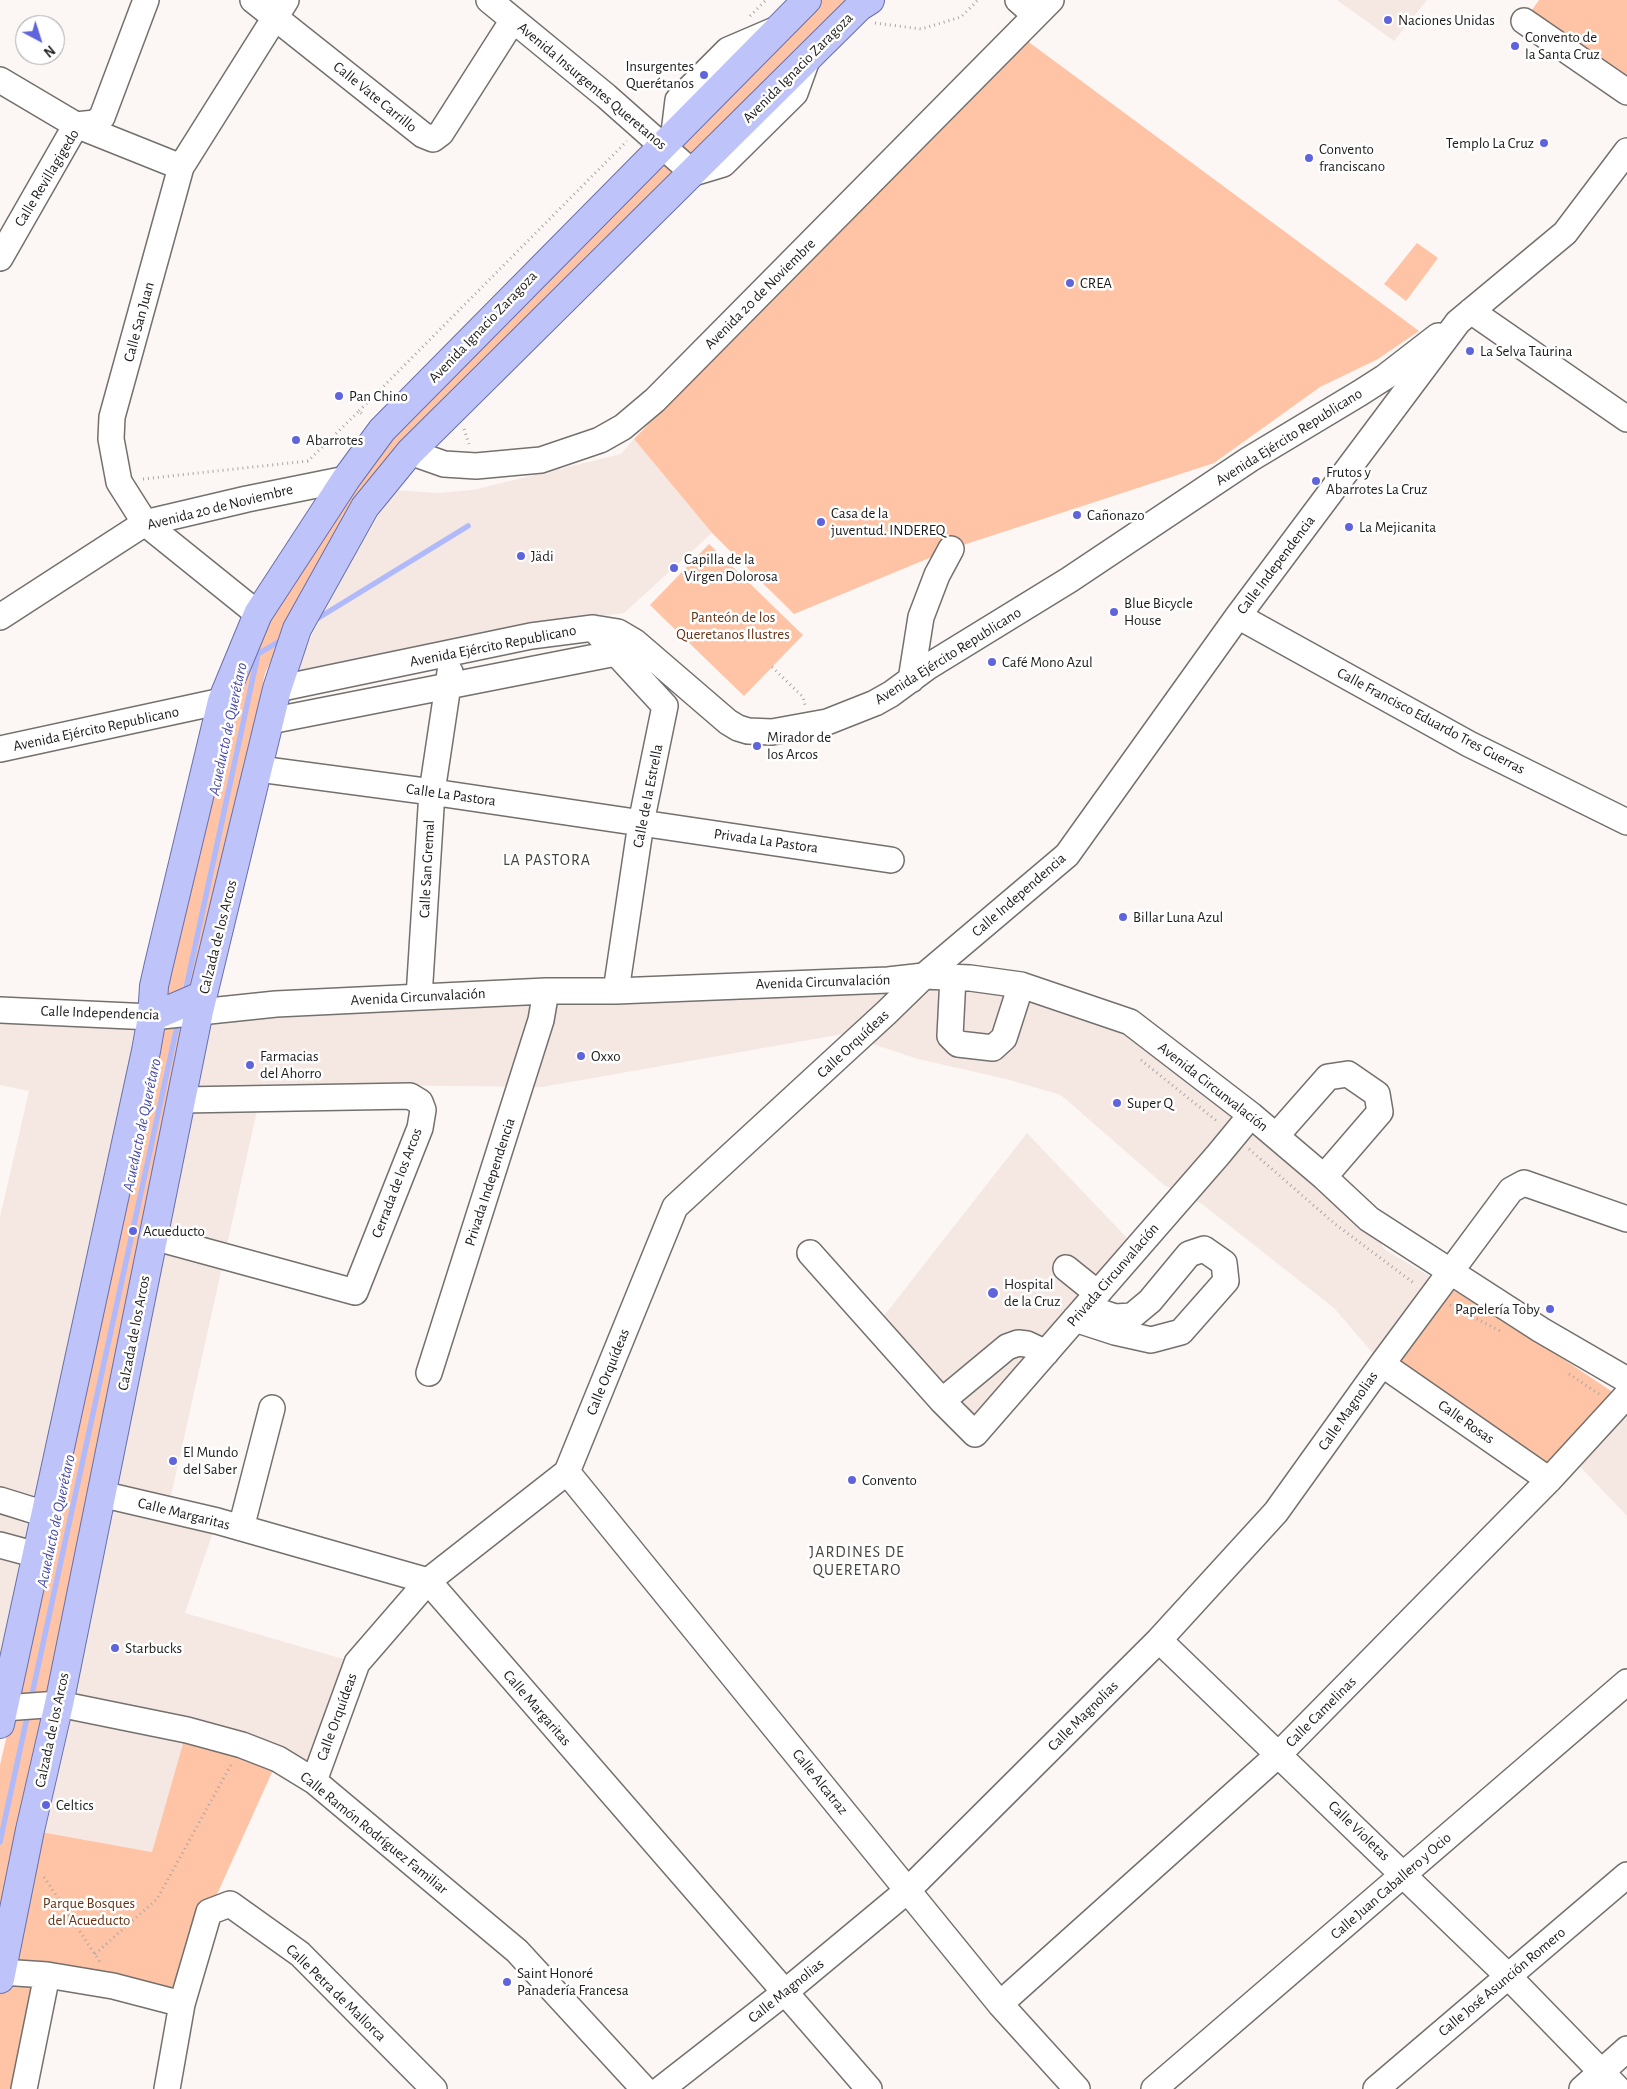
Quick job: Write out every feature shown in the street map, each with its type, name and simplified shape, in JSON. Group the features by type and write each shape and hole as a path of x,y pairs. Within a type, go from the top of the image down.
{"main road":[{"name":"Avenida Ignacio Zaragoza","path":"222,701 258,614 346,479 382,430 807,0"},
{"name":"Avenida Ignacio Zaragoza","path":"278,689 297,629 365,507 410,452 694,173 859,7 872,12"},
{"name":"Calzada de los Arcos","path":"1,1975 201,1003 278,689"},
{"path":"2,1716 152,1017 154,986 222,701"},
{"path":"152,1017 201,1003"}],"street":[{"name":"Calle Revillagigedo","path":"0,258 76,125 95,123 102,117 146,0"},
{"name":"Calle Vate Carrillo","path":"253,0 280,8 422,135 433,139 441,133 513,20"},
{"name":"Avenida Insurgentes Queretanos","path":"489,0 641,126 668,139 694,173"},
{"name":"Avenida 20 de Noviembre","path":"410,452 444,464 476,466 541,460 600,440 623,427 655,400 1035,5"},
{"name":"Calle San Juan","path":"258,614 145,523 119,482 112,439 112,417 181,167 280,8"},
{"path":"1524,21 1627,92"},
{"path":"0,80 76,125 181,167"},
{"name":"Calle Independencia","path":"924,976 1067,855 1238,616 1465,316 1565,232 1626,155"},
{"path":"1465,316 1627,419"},
{"name":"Avenida Ejército Republicano","path":"278,689 531,636 593,628 618,632 635,642 728,722 748,731 772,732 827,722 875,703 912,680 929,666 1070,580 1250,459 1368,388 1465,316"},
{"name":"Avenida 20 de Noviembre","path":"0,617 145,523 247,499 346,479"},
{"path":"912,680 922,617 937,574 952,549"},
{"name":"Calle Francisco Eduardo Tres Guerras","path":"1238,616 1469,744 1627,822"},
{"name":"Calle de la Estrella","path":"593,628 665,706 642,823 616,990"},
{"name":"Calle San Gremal","path":"419,997 432,792 453,652"},
{"path":"270,721 616,653"},
{"name":"Avenida Ejército Republicano","path":"0,749 222,701"},
{"name":"Calle La Pastora","path":"259,769 642,823"},
{"name":"Privada La Pastora","path":"642,823 891,860"},
{"name":"Avenida Circunvalación","path":"201,1003 276,1004 546,991 888,980 924,976 954,977 1022,985 1130,1022 1251,1115 1324,1177 1369,1220 1441,1283 1541,1330 1624,1397"},
{"name":"Calle Orquídeas","path":"314,1780 357,1663 428,1582 567,1472 675,1207 924,976"},
{"path":"954,977 950,1036 958,1044 993,1048 1004,1038 1022,985"},
{"name":"Privada Independencia","path":"429,1373 542,1020 546,991"},
{"name":"Calle Independencia","path":"0,1010 152,1017"},
{"path":"1276,1136 1328,1077 1348,1074 1377,1094 1380,1112 1324,1177"},
{"name":"Cerrada de los Arcos","path":"153,1237 355,1292 420,1128 423,1110 420,1102 410,1096 182,1100"},
{"name":"Privada Circunvalación","path":"942,1401 975,1434 1251,1115"},
{"name":"Calle Magnolias","path":"661,2089 784,1993 908,1890 1159,1640 1276,1512 1441,1283 1511,1190 1524,1182 1627,1219"},
{"path":"1066,1268 1086,1306 1115,1332 1151,1340 1181,1332 1226,1281 1224,1263 1204,1249 1189,1254 1150,1301 1132,1316 1115,1317 1086,1306"},
{"path":"810,1253 942,1401 1007,1347 1018,1343 1027,1344 1046,1353"},
{"name":"Calle Rosas","path":"1382,1364 1549,1480"},
{"name":"Calle Camelinas","path":"1000,2004 1279,1754 1549,1480 1624,1397"},
{"path":"240,1528 272,1408"},
{"name":"Calle Alcatraz","path":"567,1472 1000,2004 1077,2089"},
{"name":"Calle Margaritas","path":"101,1494 240,1528 428,1582 869,2089"},
{"path":"0,1500 46,1514"},
{"path":"0,1545 37,1555"},
{"name":"Calle Violetas","path":"1159,1640 1404,1874 1509,1977 1618,2089"},
{"name":"Calle Juan Caballero y Ocio","path":"1154,2089 1627,1682"},
{"name":"Calle Ramón Rodríguez Familiar","path":"2,1716 58,1704 187,1730 242,1745 278,1759 314,1780 517,1950 644,2089"},
{"name":"Calle José Asunción Romero","path":"1376,2089 1627,1875"},
{"name":"Calle Petra de Mallorca","path":"182,2004 209,1912 230,1904 300,1954 434,2089"},
{"path":"1,1975 48,1975 113,1986 182,2004 167,2089"},
{"path":"24,2089 48,1975"},
{"path":"1582,2089 1601,2070 1627,2049"}],"path":[{"path":"872,12 921,29 961,17 978,0"},
{"path":"119,482 308,461 641,126"},
{"path":"359,411 382,430"},
{"path":"772,667 803,697"},
{"path":"1139,1058 1234,1136 1335,1224 1441,1283 1504,1334"},
{"path":"1568,1373 1624,1397"},
{"path":"95,1954 157,1899 242,1745"},
{"path":"26,1849 95,1954 113,1986"}],"shaded area":[{"name":"Naciones Unidas","path":"1337,0 1427,0 1394,41"},
{"name":"Jädi","path":"634,439 712,533 624,613 593,617 290,683 314,631 342,578 395,490 438,493 473,490 621,454"},
{"path":"924,976 1130,1022 1369,1219 1384,1249 1441,1283 1382,1364 1334,1308 1202,1204 1164,1185 1061,1095 1006,1079 918,1059 843,1034 542,1087 263,1084 168,1509 217,1521 185,1613 357,1663 314,1781 278,1759 152,1852 30,1830 199,1011"},
{"path":"0,1010 152,1017 0,1724 0,1217 29,1091 0,1085"},
{"name":"Hospital de la Cruz","path":"1027,1133 1128,1239 976,1422 883,1317"},
{"path":"1627,1403 1627,1516 1571,1457"}],"green space":[{"path":"819,0 858,0 501,353 291,619 265,673 237,814 0,1919 0,1765 26,1653 180,917 241,685 271,616 395,424"},
{"path":"1539,0 1627,0 1627,92 1524,21"},
{"name":"CREA","path":"1026,40 1419,331 1378,359 1320,387 1214,463 951,549 794,614 712,533 634,439"},
{"path":"1417,243 1438,258 1406,301 1384,284"},
{"name":"Panteón de los Queretanos Ilustres","path":"709,544 803,635 744,696 650,605"},
{"path":"1441,1283 1532,1338 1623,1399 1549,1480 1382,1364"},
{"name":"Parque Bosques del Acueducto","path":"187,1730 278,1759 209,1912 182,2004 48,1975 24,2089 0,2089 0,1979 30,1830 152,1852"}],"waterway":[{"name":"Acueducto de Querétaro","path":"315,620 468,526"},
{"name":"Acueducto de Querétaro","path":"185,993 258,654 283,639"},
{"name":"Acueducto de Querétaro","path":"31,1699 178,1022"},
{"name":"Acueducto de Querétaro","path":"0,1842 28,1713"}],"place":[{"name":"Naciones Unidas","path":"1388,20"},
{"name":"Convento de la Santa Cruz","path":"1515,46"},
{"name":"Insurgentes Querétanos","path":"704,75"},
{"name":"Templo La Cruz","path":"1544,143"},
{"name":"Convento franciscano","path":"1309,158"},
{"name":"CREA","path":"1070,283"},
{"name":"La Selva Taurina","path":"1470,351"},
{"name":"Pan Chino","path":"339,396"},
{"name":"Abarrotes","path":"296,440"},
{"name":"Frutos y Abarrotes La Cruz","path":"1316,481"},
{"name":"Cañonazo","path":"1077,515"},
{"name":"Casa de la juventud. INDEREQ","path":"821,522"},
{"name":"La Mejicanita","path":"1349,527"},
{"name":"Jädi","path":"521,556"},
{"name":"Capilla de la Virgen Dolorosa","path":"674,568"},
{"name":"Blue Bicycle House","path":"1114,612"},
{"name":"Café Mono Azul","path":"992,662"},
{"name":"Mirador de los Arcos","path":"757,746"},
{"name":"Billar Luna Azul","path":"1123,917"},
{"name":"Oxxo","path":"581,1056"},
{"name":"Farmacias del Ahorro","path":"250,1065"},
{"name":"Super Q","path":"1117,1103"},
{"name":"Acueducto","path":"133,1231"},
{"name":"Hospital de la Cruz","path":"993,1293"},
{"name":"Papelería Toby","path":"1550,1309"},
{"name":"El Mundo del Saber","path":"173,1461"},
{"name":"Convento","path":"852,1480"},
{"name":"Starbucks","path":"115,1648"},
{"name":"Celtics","path":"46,1805"},
{"name":"Saint Honoré Panadería Francesa","path":"507,1982"}],"district":[{"name":"LA PASTORA","path":"547,860"},
{"name":"JARDINES DE QUERETARO","path":"857,1561"}]}
